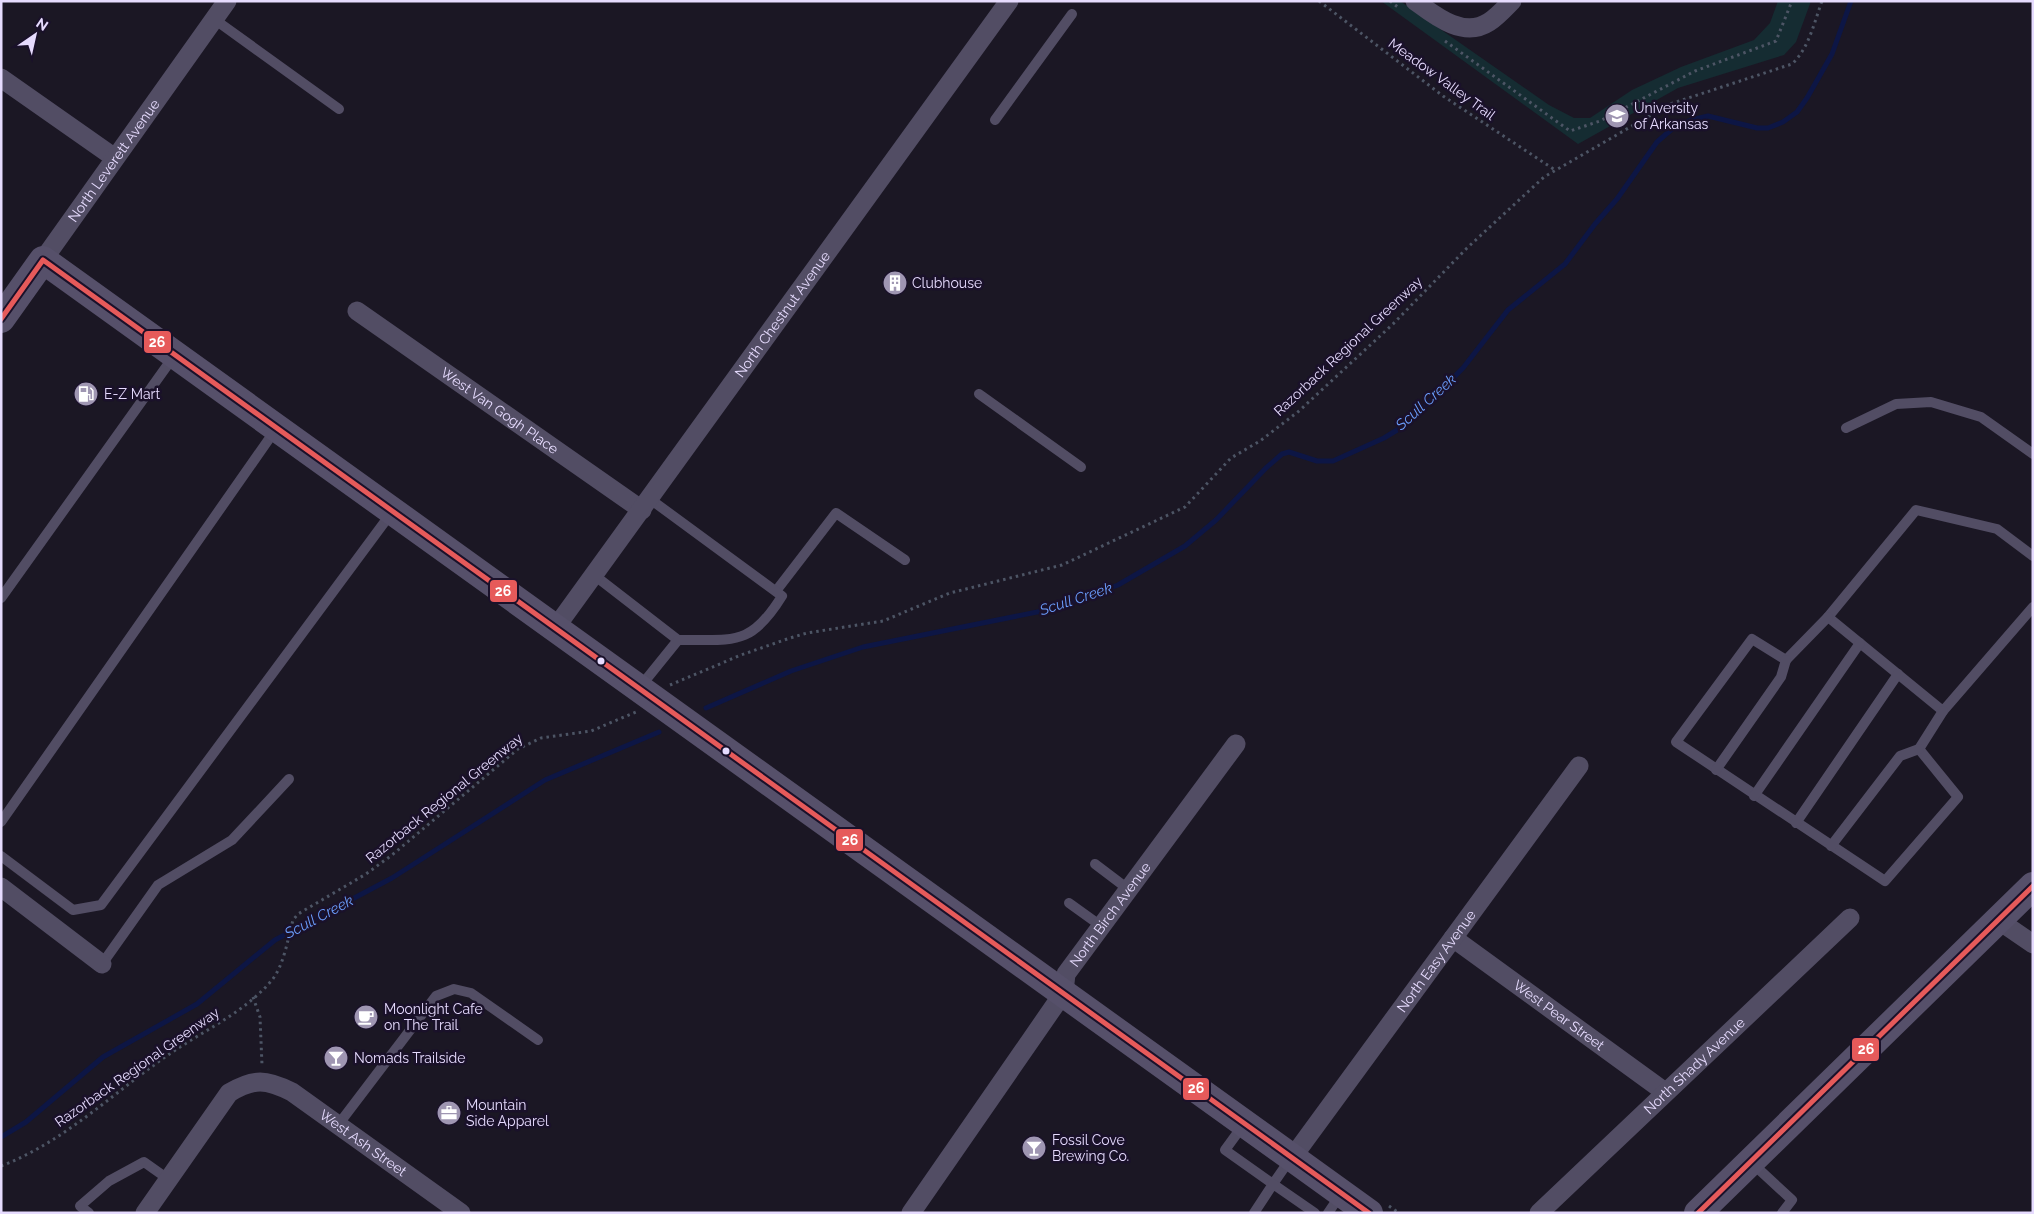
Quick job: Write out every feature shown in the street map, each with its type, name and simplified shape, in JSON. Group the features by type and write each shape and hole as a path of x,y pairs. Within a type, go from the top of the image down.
{"street":[{"name":"North Leverett Avenue","path":"3,313 228,1"},
{"name":"North Chestnut Avenue","path":"556,627 1009,1"},
{"path":"1410,7 1444,23 1469,27 1488,23 1512,1"},
{"path":"1,78 115,158"},
{"path":"43,260 647,692 1292,1158 1335,1203 1369,1213"},
{"name":"West Van Gogh Place","path":"357,311 646,504"},
{"name":"North Birch Avenue","path":"911,1213 1064,992 1066,974 1236,744"},
{"name":"North Easy Avenue","path":"1292,1158 1579,766"},
{"path":"1705,1211 1751,1162 2033,886"},
{"path":"1,887 102,964"},
{"name":"North Shady Avenue","path":"1539,1213 1850,918"},
{"path":"1998,920 2033,944"},
{"name":"West Pear Street","path":"1453,938 1665,1092"},
{"path":"144,1213 229,1092 245,1083 263,1081"},
{"name":"West Ash Street","path":"263,1081 292,1092 461,1213"}],"lane":[{"path":"995,120 1072,14"},
{"path":"214,20 339,109"},
{"path":"1,598 175,354"},
{"path":"980,394 1081,467"},
{"path":"1846,428 1896,404 1931,402 1980,417 2033,454"},
{"path":"1,822 277,428"},
{"path":"594,575 678,640 731,640 745,637 770,616 782,596 646,504"},
{"path":"1716,770 1781,677 1786,660 1828,617 1916,510 1997,529 2033,556"},
{"path":"1,856 74,910 101,905 393,511"},
{"path":"776,591 836,513 905,560"},
{"path":"1831,846 1900,756 1919,749 1944,711 2033,607"},
{"path":"1828,617 1944,711"},
{"path":"1786,660 1752,639 1676,742 1754,796 1885,881 1958,797 1919,749"},
{"path":"647,692 678,640"},
{"path":"1754,796 1860,642"},
{"path":"1796,823 1898,674"},
{"path":"102,964 158,885 232,840 289,779"},
{"path":"1095,864 1128,889"},
{"path":"1069,903 1101,926"},
{"path":"338,1125 436,996 445,992 454,989 471,993 538,1040"},
{"path":"1244,1124 1225,1150 1315,1213"},
{"path":"1254,1213 1292,1158"},
{"path":"89,1213 80,1206 109,1181 144,1162 168,1179"},
{"path":"1751,1162 1792,1200 1782,1213"}],"path":[{"name":"Meadow Valley Trail","path":"1319,1 1443,96 1555,170"},
{"path":"1390,1 1410,7"},
{"path":"1437,35 1570,131 1600,121 1695,71 1776,42 1792,1"},
{"name":"Razorback Regional Greenway","path":"1,1166 34,1152 177,1049 218,1025 253,997 273,978 279,966 293,920 304,909 366,874 392,855 523,746 541,738 591,731 634,713 647,692 790,638 807,633 883,621 950,593 1062,565 1185,507 1231,458 1260,441 1299,411 1393,324 1467,248 1544,176 1670,104 1792,64 1800,57 1807,44 1822,1"},
{"path":"253,997 260,1017 263,1081"}],"green space":[{"path":"1381,1 1400,1 1549,105 1574,118 1590,118 1632,90 1681,67 1754,40 1770,23 1778,1 1811,1 1796,42 1784,55 1678,88 1578,144"}],"waterway":[{"name":"Scull Creek","path":"706,708 791,671 863,647 1057,608 1118,585 1185,546 1216,520 1282,454 1289,452 1317,461 1333,461 1384,438 1407,424 1463,368 1508,310 1565,264 1595,224 1617,199 1657,142 1672,129 1691,120 1708,116 1757,128 1768,128 1783,122 1797,112 1832,54 1851,1"},
{"name":"Scull Creek","path":"1,1137 26,1122 103,1057 197,1004 275,940 392,878 545,780 659,732"}],"transit line":[{"name":"26","path":"1,319 43,260 1369,1213"},
{"name":"26","path":"1698,1213 2033,886"}],"place":[{"name":"University of Arkansas","path":"1617,116"},
{"name":"Clubhouse","path":"895,283"},
{"name":"E-Z Mart","path":"86,394"},
{"name":"Moonlight Cafe on The Trail","path":"366,1017"},
{"name":"Nomads Trailside","path":"336,1058"},
{"name":"Mountain Side Apparel","path":"449,1113"},
{"name":"Fossil Cove Brewing Co.","path":"1034,1148"}]}
